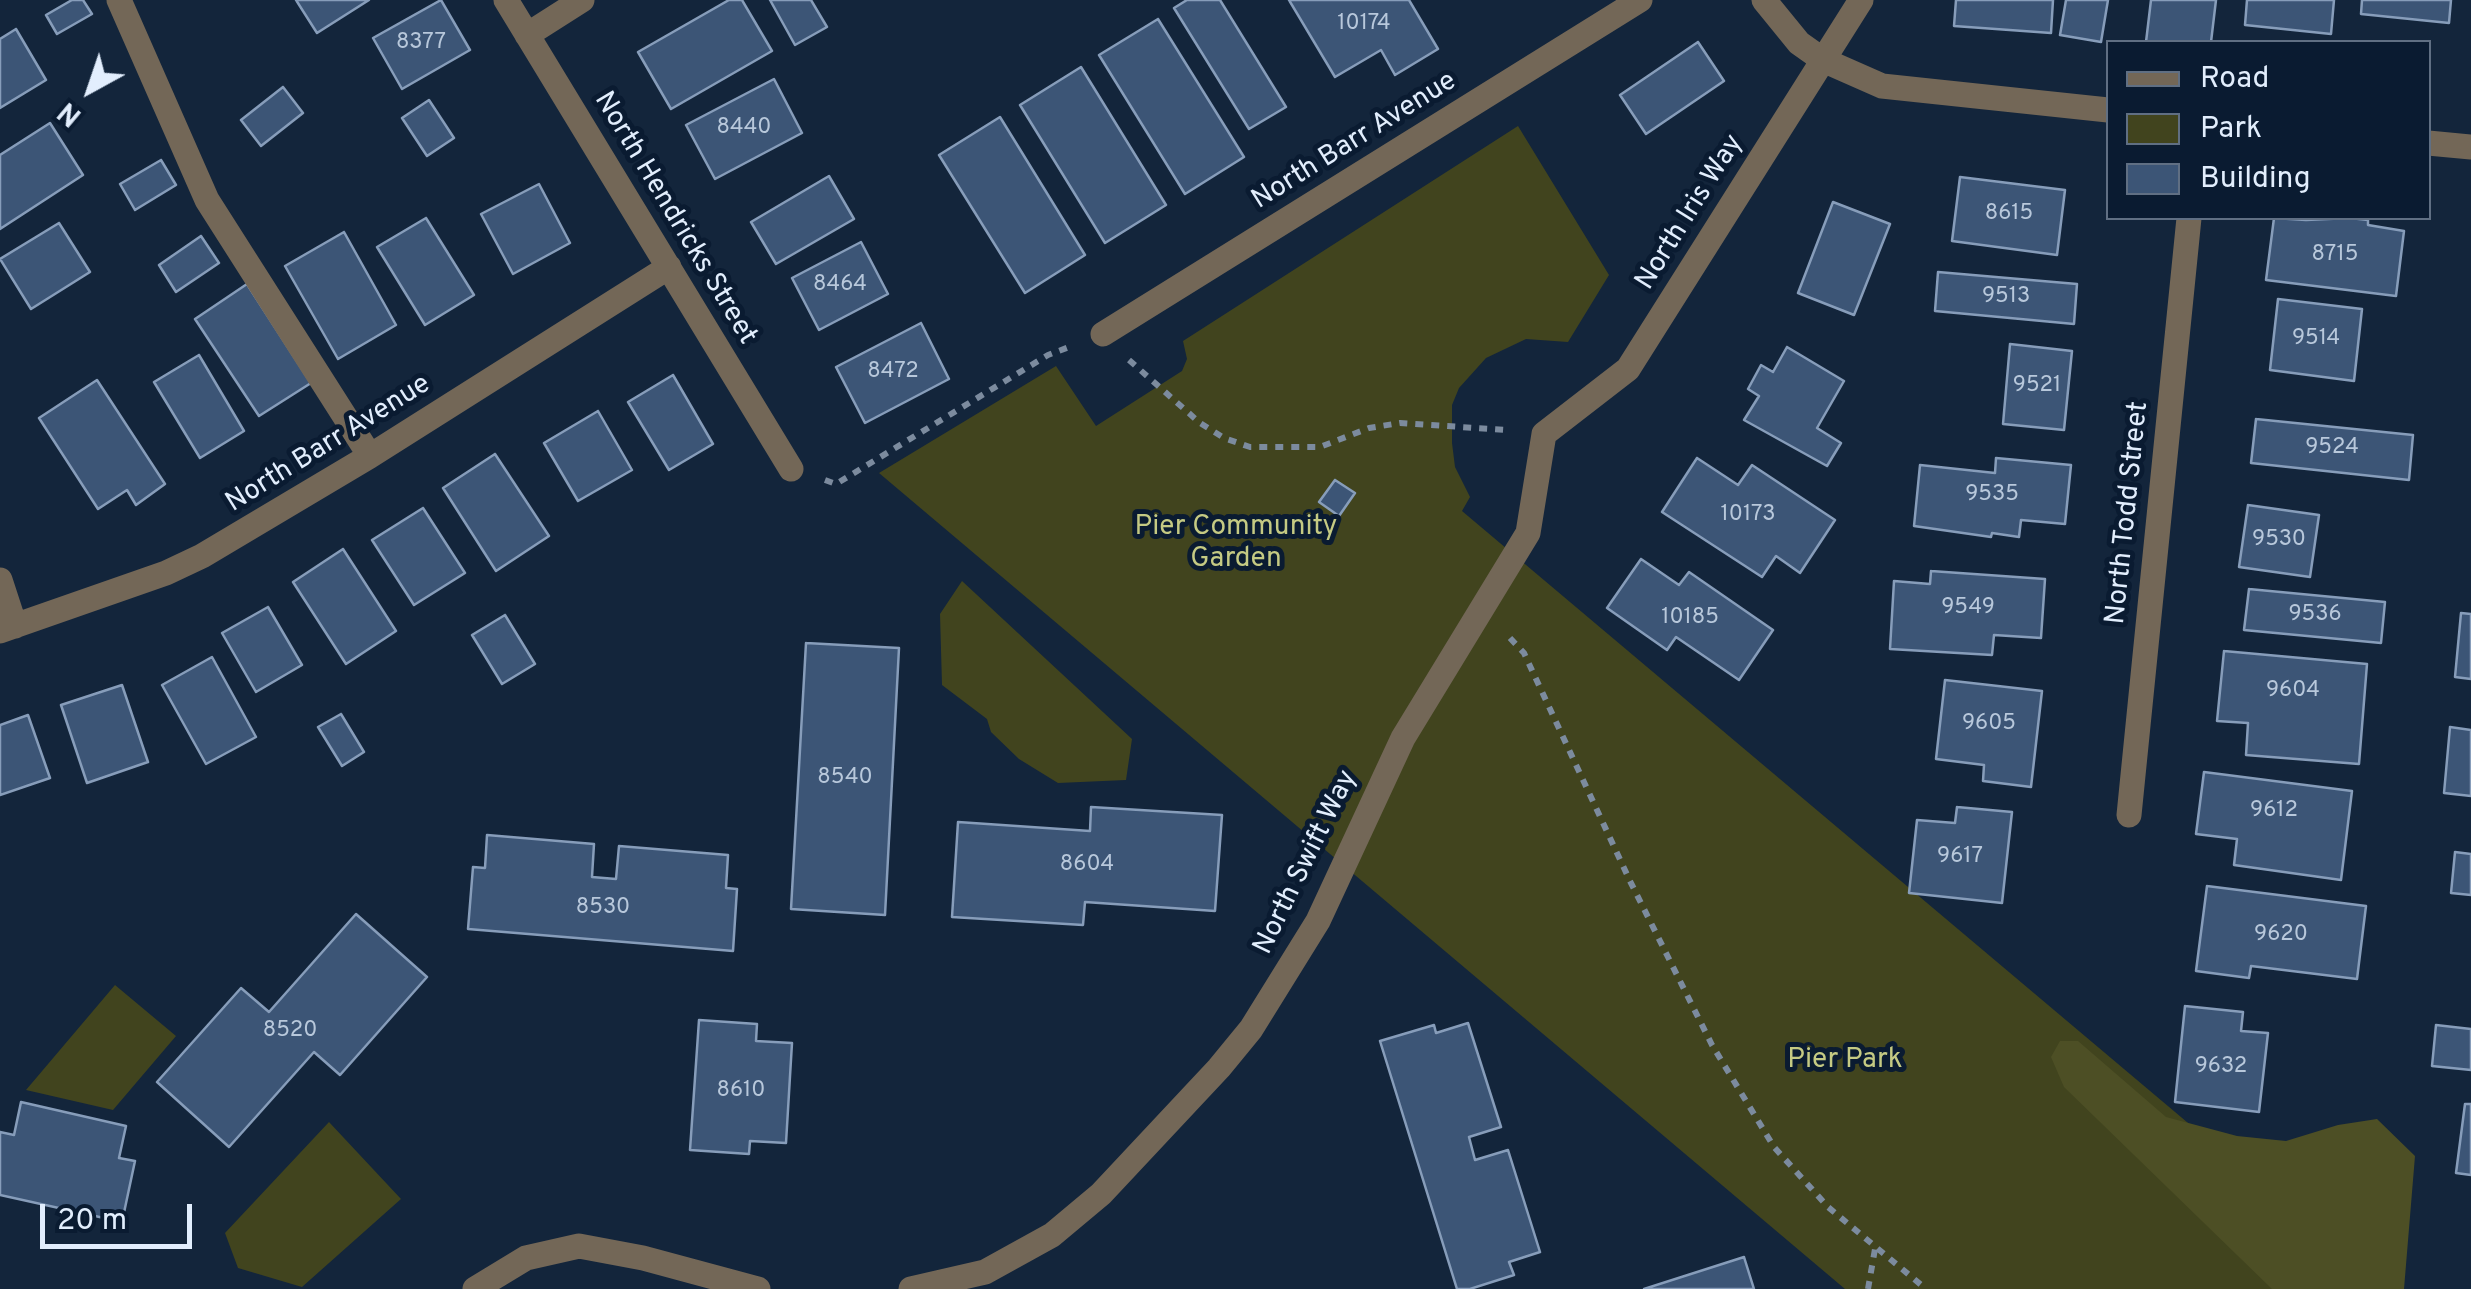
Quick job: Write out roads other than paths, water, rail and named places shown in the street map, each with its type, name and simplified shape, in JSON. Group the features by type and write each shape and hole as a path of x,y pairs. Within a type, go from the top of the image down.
{"street":[{"path":"119,0 208,200 370,456"},
{"name":"North Hendricks Street","path":"506,0 791,469"},
{"path":"527,35 582,0"},
{"name":"North Barr Avenue","path":"1102,334 1640,0"},
{"path":"1764,0 1800,43 1823,60 1882,86 2106,110"},
{"name":"North Iris Way","path":"1544,434 1628,369 1861,0"},
{"path":"2431,143 2471,148"},
{"name":"North Todd Street","path":"2128,815 2189,220"},
{"name":"North Barr Avenue","path":"8,628 166,573 202,556 370,456 669,267"},
{"name":"North Swift Way","path":"911,1289 985,1272 1052,1235 1101,1194 1251,1030 1318,921 1378,784 1403,738 1528,532 1544,434"},
{"path":"0,580 8,628"},
{"path":"475,1289 526,1258 579,1246 644,1258 758,1289"}],"park label":[{"name":"Pier Community Garden","path":"1236,544"},
{"name":"Pier Park","path":"1845,1061"}]}
